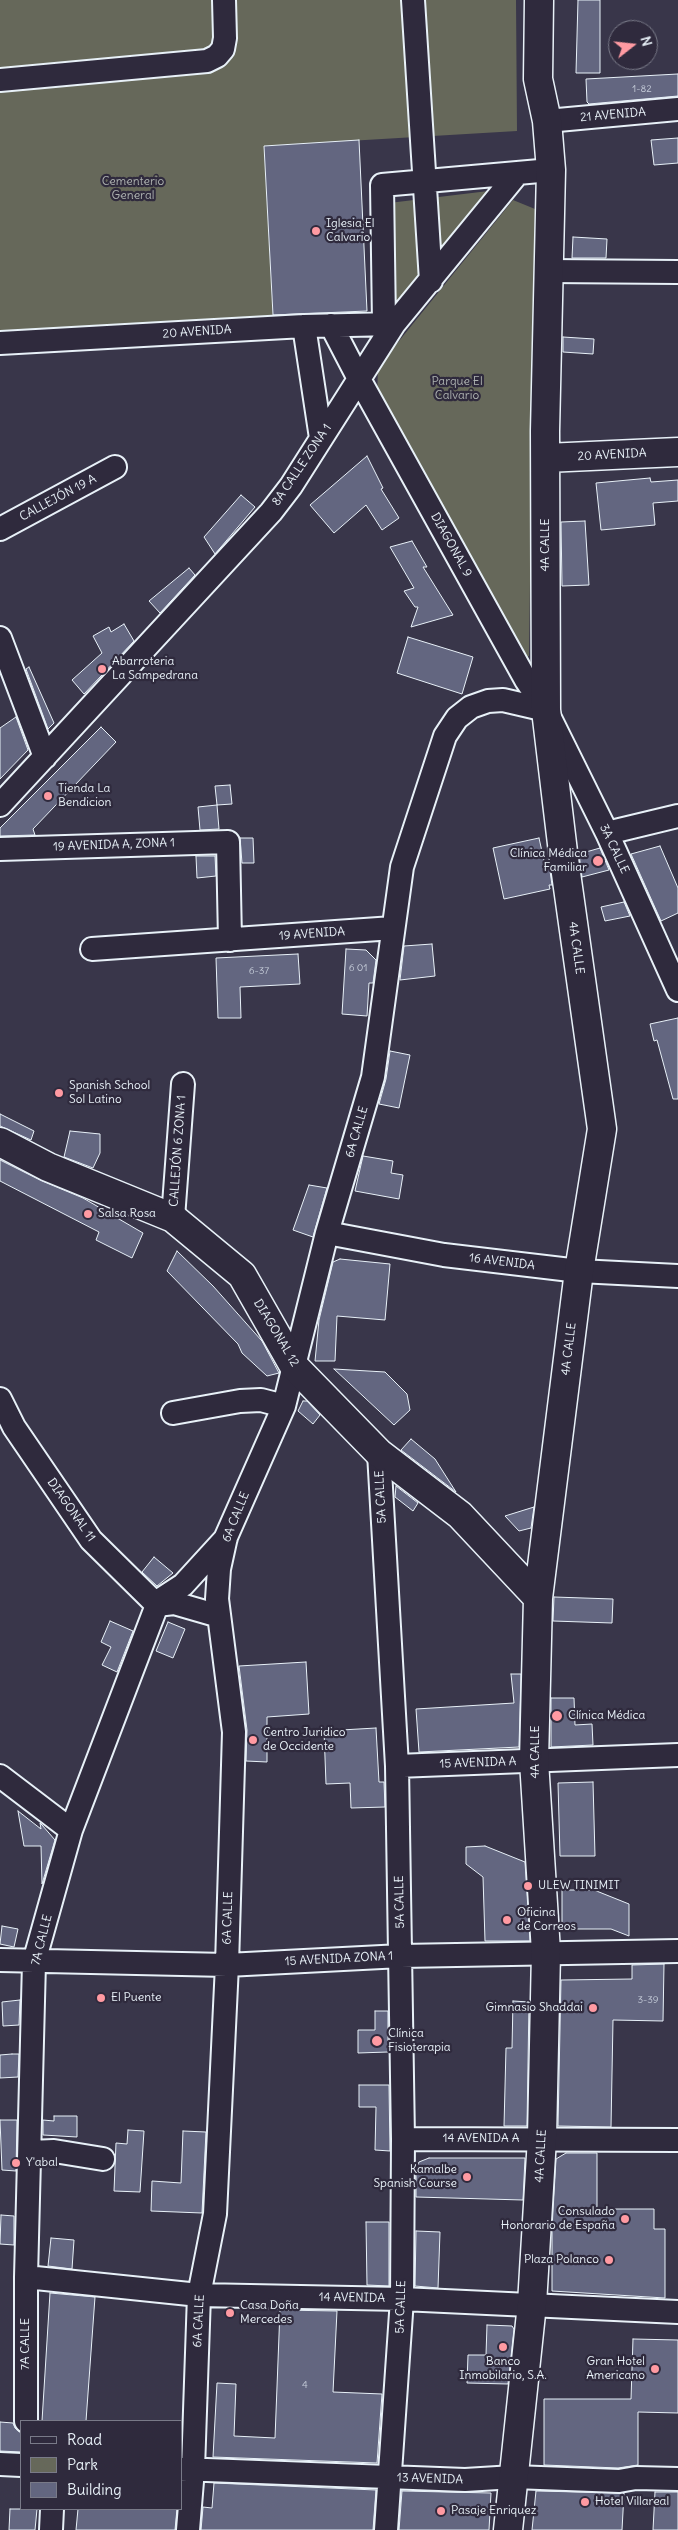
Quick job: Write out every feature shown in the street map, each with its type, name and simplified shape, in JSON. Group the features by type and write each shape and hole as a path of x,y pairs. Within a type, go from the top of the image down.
{"main road":[{"path":"539,0 538,79 547,121"},
{"path":"547,121 556,79 557,0"},
{"name":"4A CALLE","path":"508,2530 532,2304 542,2138 546,1952 534,1761 538,1598 579,1271 602,1128 562,852 546,710 546,458 551,170 547,121"},
{"name":"20 AVENIDA","path":"546,458 678,452"},
{"name":"DIAGONAL 12","path":"0,1142 48,1167 173,1218 242,1275 294,1366 379,1453 460,1515 538,1598"}],"street":[{"path":"0,80 207,61 217,56 223,49 225,38 224,0"},
{"path":"413,0 431,280"},
{"name":"21 AVENIDA","path":"547,121 678,109"},
{"path":"389,324 382,185 424,183 551,170"},
{"name":"8A CALLE ZONA 1","path":"0,805 271,512 291,486 359,379 389,324 431,280 517,174"},
{"path":"548,271 678,272"},
{"name":"20 AVENIDA","path":"0,344 304,326 389,324"},
{"name":"DIAGONAL 9","path":"331,325 526,680 546,710"},
{"path":"304,326 321,438"},
{"name":"CALLEJÓN 19 A","path":"0,529 115,467"},
{"path":"0,638 45,757"},
{"name":"6A CALLE","path":"188,2530 187,2469 199,2295 215,2214 227,1965 234,1732 217,1599 219,1569 226,1537 284,1406 328,1233 373,1077 402,868 445,736 457,718 471,707 488,700 503,700 546,710"},
{"name":"3A CALLE","path":"546,710 607,833 678,990"},
{"path":"607,833 678,816"},
{"name":"19 AVENIDA A, ZONA 1","path":"0,848 228,842 230,940"},
{"name":"19 AVENIDA","path":"92,949 393,928"},
{"name":"CALLEJÓN 6 ZONA 1","path":"173,1218 184,1084"},
{"name":"16 AVENIDA","path":"328,1233 444,1254 579,1271 678,1276"},
{"name":"DIAGONAL 11","path":"0,1399 14,1427 91,1540 157,1605"},
{"path":"172,1413 240,1401 261,1400 284,1406"},
{"name":"5A CALLE","path":"379,1453 397,1766 403,2139 402,2299 386,2530"},
{"name":"7A CALLE","path":"26,2420 26,2277 34,1962 71,1830 157,1605 160,1600 182,1585 226,1537"},
{"path":"157,1605 174,1603 219,1616"},
{"name":"15 AVENIDA A","path":"397,1766 678,1755"},
{"path":"0,1776 71,1830"},
{"name":"15 AVENIDA ZONA 1","path":"0,1960 227,1965 401,1956 678,1951"},
{"name":"14 AVENIDA A","path":"403,2139 542,2138 678,2140"},
{"path":"30,2152 54,2151 102,2159"},
{"name":"14 AVENIDA","path":"26,2277 199,2295 402,2299 678,2312"},
{"path":"0,2464 20,2464"},
{"name":"13 AVENIDA","path":"187,2469 465,2480 514,2477 619,2481 636,2478 678,2479"},
{"path":"51,2530 52,2510"}],"green space":[{"name":"Cementerio General","path":"0,0 516,0 517,131 264,146 273,320 0,336"},
{"path":"505,189 386,319 389,203"},
{"name":"Parque El Calvario","path":"513,200 535,209 529,656 517,661 377,398 378,367"}],"building":[{"path":"578,0 600,0 600,73 576,73"},
{"path":"678,74 678,96 589,104 587,102 586,79"},
{"path":"678,138 678,163 654,165 651,140"},
{"name":"Iglesia El Calvario","path":"359,140 367,311 273,315 264,146"},
{"path":"573,237 607,239 606,258 572,258"},
{"path":"563,337 594,339 593,354 563,352"},
{"path":"367,456 383,488 381,489 399,518 382,530 366,505 334,533 310,505"},
{"path":"650,478 651,482 678,480 678,501 653,503 655,525 601,530 596,483"},
{"path":"241,495 255,507 215,554 204,537"},
{"path":"585,521 589,585 562,586 561,522"},
{"path":"412,541 427,567 423,567 453,615 411,627 418,607 415,607 404,591 414,588 390,547"},
{"path":"189,568 195,575 160,613 149,601"},
{"path":"124,624 134,641 84,694 72,680 102,653 93,636 109,627 111,632"},
{"path":"408,637 473,657 462,694 397,673"},
{"path":"29,667 54,723 48,729 26,669"},
{"path":"16,717 28,750 0,779 0,728"},
{"path":"101,727 116,742 33,829 35,835 0,836 0,828"},
{"path":"230,785 232,804 217,805 215,786"},
{"path":"217,805 219,829 200,830 198,807"},
{"path":"240,838 253,838 254,863 242,863"},
{"path":"539,838 545,865 549,864 552,885 549,885 550,889 504,899 493,848"},
{"path":"660,846 678,888 678,913 661,921 631,854"},
{"name":"Clínica Médica Familiar","path":"600,848 609,870 582,877 579,854"},
{"path":"196,856 215,856 216,876 197,878"},
{"path":"624,902 630,916 605,921 601,907"},
{"path":"432,944 435,976 400,980 404,946"},
{"path":"346,949 366,950 376,960 373,983 369,983 367,1016 342,1014"},
{"path":"298,954 300,984 240,987 241,1018 218,1018 216,958"},
{"path":"678,1018 678,1099 673,1099 657,1040 654,1041 650,1024"},
{"path":"390,1051 410,1055 399,1108 379,1104 386,1079"},
{"path":"0,1114 34,1131 31,1140 0,1126"},
{"path":"70,1131 100,1134 100,1153 93,1168 64,1157"},
{"path":"363,1156 393,1161 391,1173 403,1175 399,1199 355,1191"},
{"path":"0,1160 42,1181 83,1198 143,1233 132,1258 96,1240 99,1232 0,1181"},
{"path":"309,1185 327,1188 313,1237 293,1230"},
{"path":"177,1251 213,1286 262,1341 279,1373 267,1376 242,1353 238,1344 167,1271"},
{"path":"340,1259 390,1264 385,1320 337,1316 335,1361 315,1361 319,1320 333,1262"},
{"path":"334,1369 385,1372 407,1394 410,1410 394,1425"},
{"path":"303,1401 307,1401 320,1415 313,1424 298,1411"},
{"path":"411,1439 435,1459 456,1492 401,1450"},
{"path":"396,1486 418,1503 413,1511 395,1497"},
{"path":"534,1507 531,1528 519,1531 505,1516"},
{"path":"154,1557 173,1573 157,1586 142,1572"},
{"path":"554,1597 613,1599 612,1623 553,1621"},
{"path":"110,1621 133,1631 117,1672 102,1665 111,1647 101,1642"},
{"path":"168,1622 185,1629 173,1658 156,1651"},
{"path":"306,1662 309,1714 267,1717 267,1762 246,1761 247,1730 239,1666"},
{"path":"511,1674 521,1674 519,1747 419,1752 416,1709 514,1703"},
{"path":"551,1698 574,1698 575,1725 592,1724 593,1745 551,1747"},
{"path":"376,1728 379,1782 384,1782 385,1807 351,1808 350,1783 326,1784 324,1731"},
{"path":"593,1782 595,1856 560,1856 558,1783"},
{"path":"18,1811 41,1829 40,1823 55,1840 42,1884 41,1846 24,1846"},
{"path":"485,1846 525,1862 530,1941 485,1941 483,1877 466,1864 466,1847"},
{"path":"562,1890 594,1890 629,1904 629,1936 611,1929 562,1929"},
{"path":"2,1926 18,1929 14,1947 0,1944"},
{"path":"664,1964 663,2021 613,2020 611,2127 558,2126 561,1980 632,1979 632,1965"},
{"path":"20,2000 19,2025 3,2026 2,2002"},
{"path":"513,2001 529,2002 527,2126 504,2126 506,2048 512,2048"},
{"name":"Clínica Fisioterapia","path":"375,2011 388,2011 388,2052 358,2053 358,2030 375,2030"},
{"path":"19,2054 18,2077 0,2078 0,2055"},
{"path":"359,2085 389,2085 390,2151 375,2150 376,2107 359,2107"},
{"path":"54,2116 77,2116 77,2137 43,2135 43,2120 54,2121"},
{"path":"0,2120 17,2120 16,2171 2,2170"},
{"path":"128,2130 144,2131 140,2192 114,2191 116,2143 127,2144"},
{"path":"183,2131 206,2132 202,2213 151,2211 152,2181 181,2183"},
{"name":"Plaza Polanco","path":"566,2153 597,2153 597,2209 654,2209 654,2229 665,2229 665,2298 552,2291 552,2228 556,2159"},
{"path":"429,2158 525,2158 523,2200 416,2197 416,2169 419,2162"},
{"path":"1,2215 14,2216 14,2245 0,2244"},
{"path":"366,2222 389,2222 389,2286 367,2285"},
{"path":"416,2231 440,2232 438,2288 415,2286"},
{"path":"51,2238 74,2240 72,2269 48,2266"},
{"path":"50,2293 95,2297 86,2420 42,2420"},
{"path":"280,2310 337,2311 333,2392 382,2394 377,2463 213,2457 217,2383 236,2384 234,2436 275,2438"},
{"path":"487,2325 512,2326 514,2329 508,2384 467,2383 468,2355 486,2355"},
{"path":"633,2339 678,2340 678,2413 638,2412 638,2465 618,2468 544,2465 544,2399 631,2399"},
{"path":"0,2422 13,2423 20,2432 20,2452 0,2451"},
{"path":"214,2483 376,2490 373,2530 201,2530 203,2507 212,2508"},
{"name":"Pasaje Enriquez","path":"402,2491 491,2493 489,2530 399,2530"},
{"name":"Hotel Villareal","path":"536,2491 624,2493 622,2530 532,2530"},
{"path":"655,2492 678,2492 678,2530 653,2530"},
{"path":"10,2509 37,2510 35,2530 9,2530"},
{"path":"78,2510 177,2510 175,2530 76,2530"}],"place":[{"name":"Iglesia El Calvario","path":"316,231"},
{"name":"Abarroteria La Sampedrana","path":"102,669"},
{"name":"Tienda La Bendicion","path":"48,796"},
{"name":"Clínica Médica Familiar","path":"598,861"},
{"name":"Spanish School Sol Latino","path":"59,1093"},
{"name":"Salsa Rosa","path":"88,1214"},
{"name":"Clínica Médica","path":"557,1716"},
{"name":"Centro Juridico de Occidente","path":"253,1740"},
{"name":"ULEW TINIMIT","path":"528,1886"},
{"name":"Oficina de Correos","path":"507,1920"},
{"name":"El Puente","path":"101,1998"},
{"name":"Gimnasio Shaddai","path":"593,2008"},
{"name":"Clínica Fisioterapia","path":"377,2041"},
{"name":"Y'abal","path":"16,2163"},
{"name":"Kamalbe Spanish Course","path":"467,2177"},
{"name":"Consulado Honorario de España","path":"625,2219"},
{"name":"Plaza Polanco","path":"609,2260"},
{"name":"Casa Doña Mercedes","path":"230,2313"},
{"name":"Banco Inmobilario, S.A.","path":"503,2347"},
{"name":"Gran Hotel Americano","path":"655,2369"},
{"name":"Hotel Villareal","path":"585,2502"},
{"name":"Pasaje Enriquez","path":"441,2511"}]}
